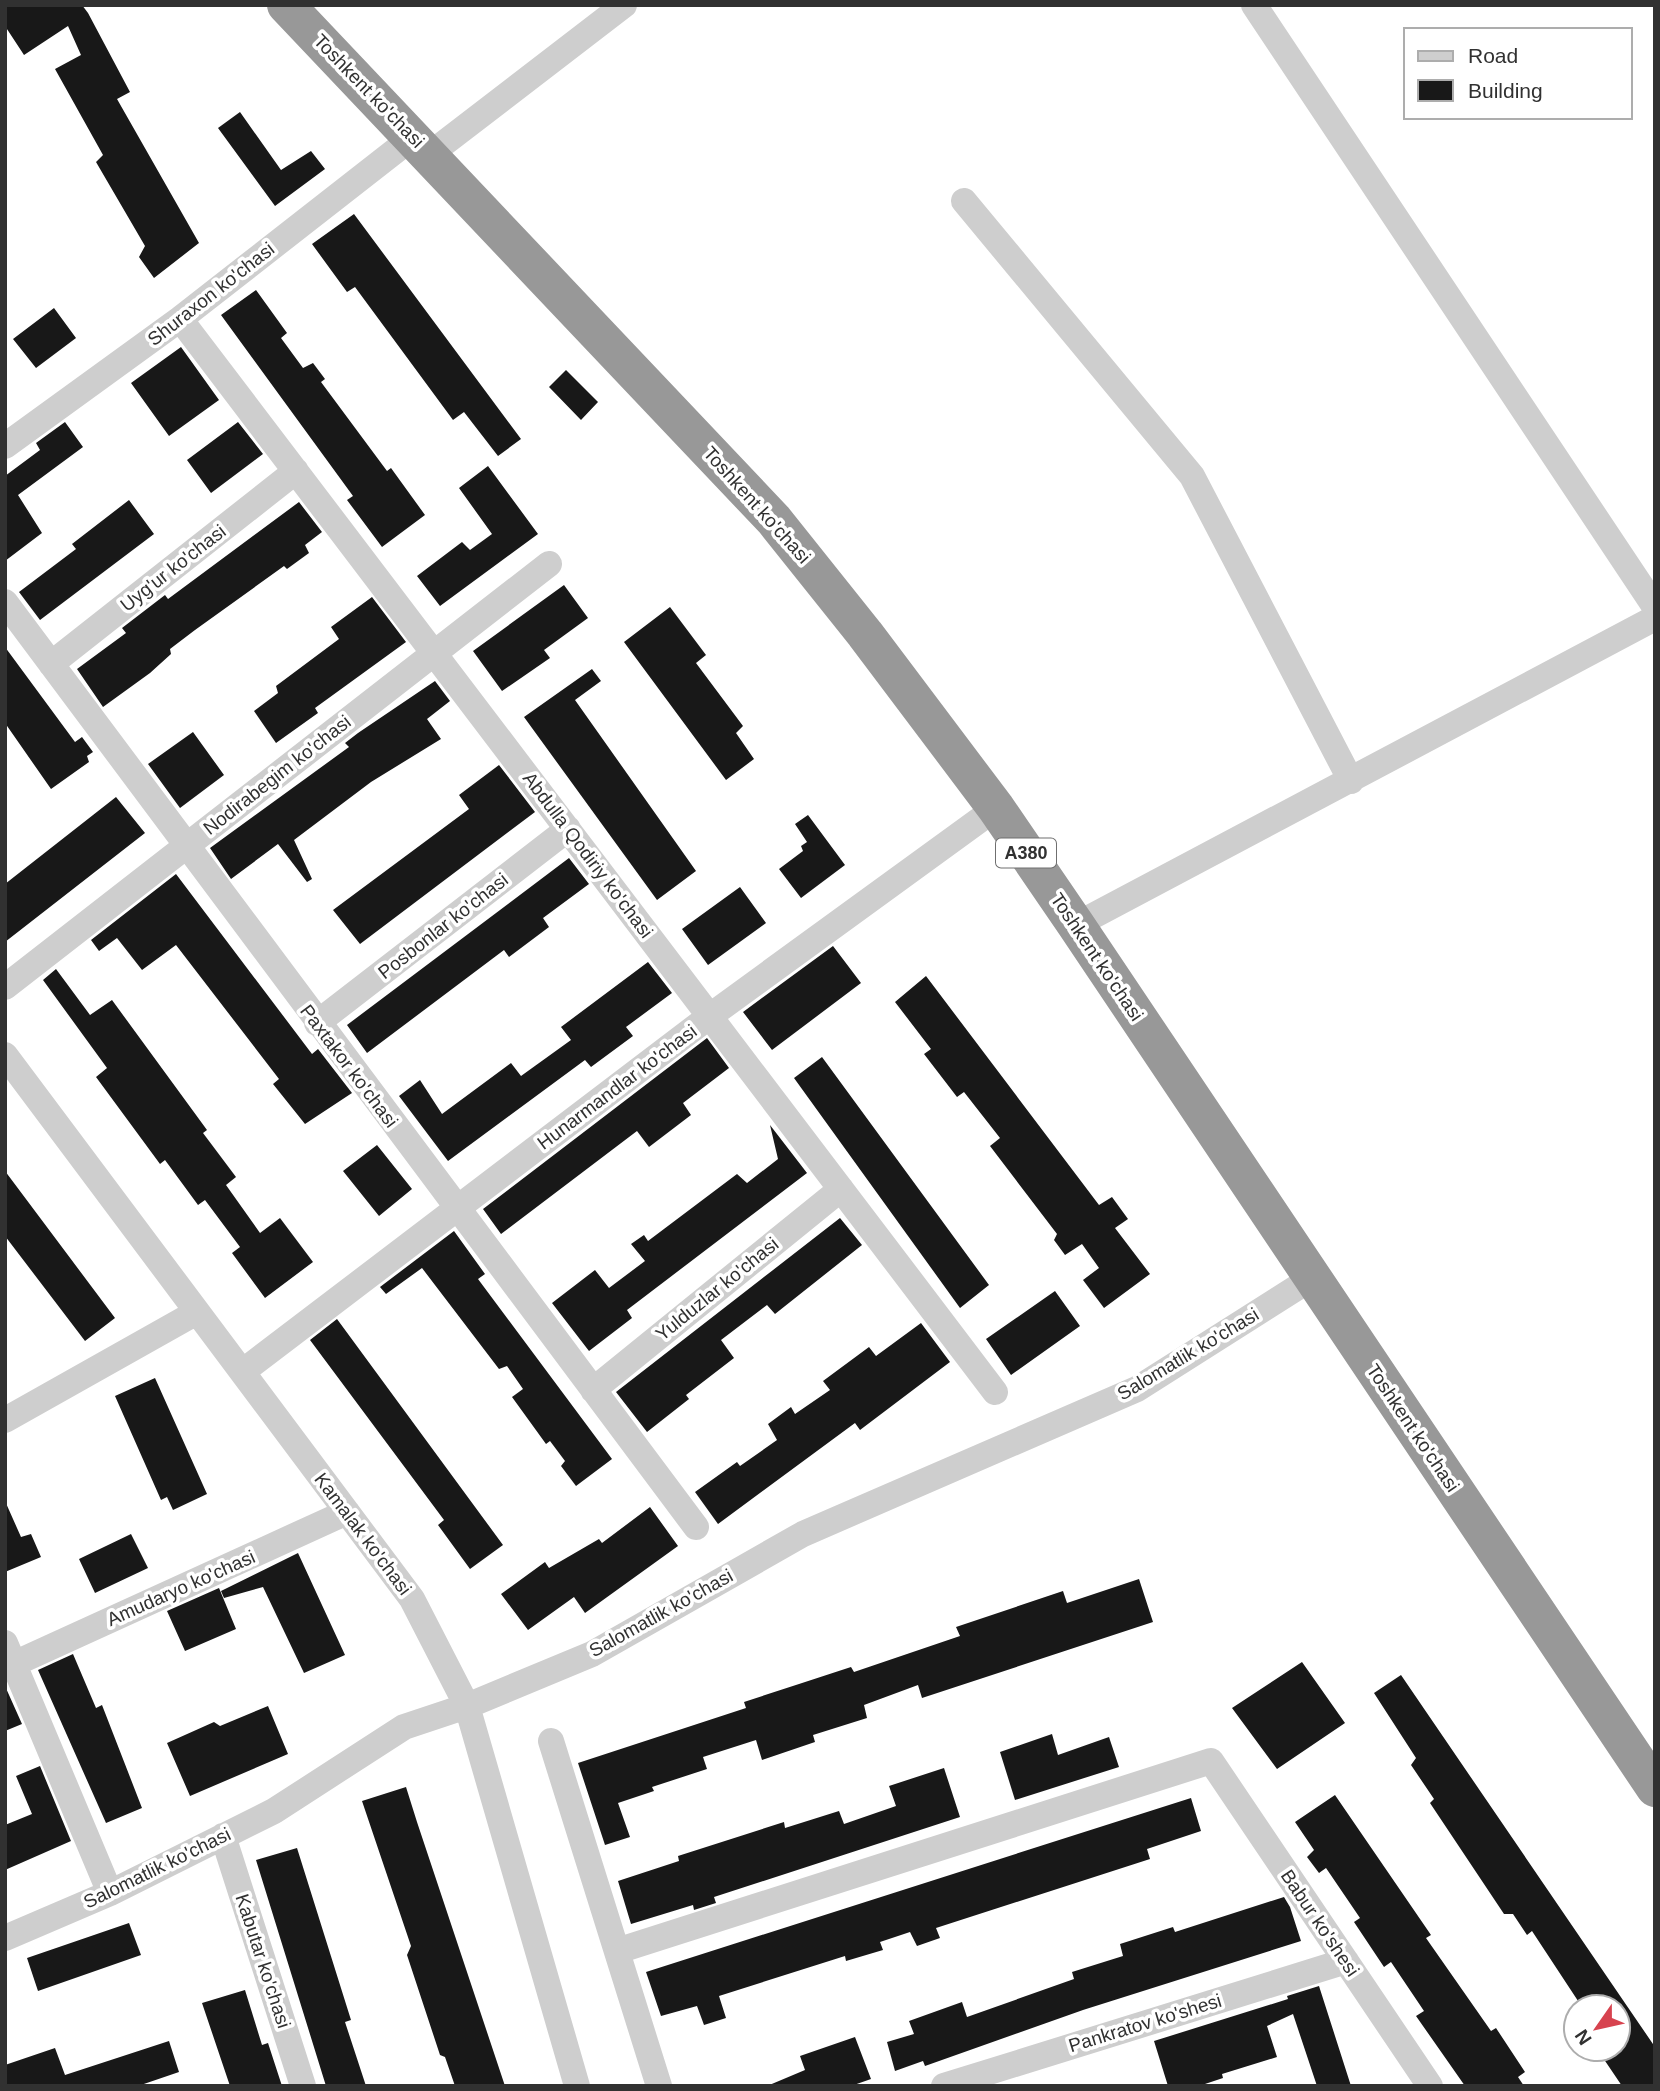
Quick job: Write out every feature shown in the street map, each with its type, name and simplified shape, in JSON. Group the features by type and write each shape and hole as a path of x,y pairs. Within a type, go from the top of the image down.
{"highway":[{"name":"Toshkent ko'chasi","path":"286,5 774,520 865,634 996,808 1655,1788"}],"street":[{"name":"Shuraxon ko'chasi","path":"5,446 421,145 624,5"},
{"path":"1254,5 1655,607"},
{"path":"964,201 1192,476 1351,781"},
{"name":"Abdulla Qodiriy ko'chasi","path":"180,319 995,1392"},
{"name":"Uyg'ur ko'chasi","path":"51,664 296,471"},
{"name":"Nodirabegim ko'chasi","path":"5,987 433,652 549,565"},
{"name":"Paxtakor ko'chasi","path":"5,603 696,1527"},
{"path":"1076,925 1655,618"},
{"name":"Hunarmandlar ko'chasi","path":"242,1371 710,1016 996,808"},
{"name":"Posbonlar ko'chasi","path":"317,1023 568,829"},
{"name":"Kamalak ko'chasi","path":"5,1055 412,1599 467,1706 577,2086"},
{"name":"Yulduzlar ko'chasi","path":"593,1390 841,1189"},
{"name":"Salomatlik ko'chasi","path":"5,1938 110,1893 274,1811 404,1727 467,1706 592,1654 803,1534 1136,1389 1312,1278"},
{"path":"5,1420 197,1312"},
{"name":"Amudaryo ko'chasi","path":"110,1893 8,1658 347,1512"},
{"path":"551,1741 659,2086"},
{"name":"Babur ko'shesi","path":"617,1951 1210,1761 1430,2086"},
{"name":"Kabutar ko'chasi","path":"223,1836 303,2086"},
{"name":"Pankratov ko'shesi","path":"944,2086 1346,1961"}],"building":[{"path":"5,5 82,5 88,13 130,92 117,99 199,243 154,278 139,257 145,246 96,162 103,155 55,69 81,55 68,26 24,55 5,26"},
{"path":"240,112 281,170 311,151 325,169 275,206 218,128"},
{"path":"354,214 521,439 498,456 464,412 453,420 355,287 347,292 312,244"},
{"path":"256,290 287,333 281,338 303,368 313,363 325,379 321,382 387,471 391,468 425,515 382,547 347,500 353,496 221,315"},
{"path":"54,308 76,338 36,368 13,339"},
{"path":"181,347 219,400 169,436 131,383"},
{"path":"566,370 598,402 581,420 549,387"},
{"path":"65,422 83,447 18,495 42,533 5,561 5,476 40,450 36,443"},
{"path":"238,422 263,454 211,493 187,460"},
{"path":"488,466 538,534 440,606 417,576 462,542 470,550 492,534 459,488"},
{"path":"129,500 154,534 40,620 19,592 76,549 72,544"},
{"path":"299,502 322,532 305,545 309,553 287,569 284,566 195,630 170,649 171,654 150,673 103,707 77,669 126,633 122,628 165,595 168,599"},
{"path":"564,585 588,618 544,650 550,658 502,691 473,651"},
{"path":"372,597 406,642 315,708 318,713 276,743 254,711 278,693 276,686 339,639 331,627"},
{"path":"670,607 706,655 696,663 743,726 736,733 754,759 726,780 624,642"},
{"path":"5,647 75,742 82,737 93,752 87,756 89,762 51,789 5,723"},
{"path":"592,669 601,681 575,700 696,871 657,900 524,717"},
{"path":"435,681 450,701 427,719 441,739 371,782 294,840 312,879 307,882 278,844 231,879 210,848 349,747 345,743 358,733"},
{"path":"193,732 224,775 180,808 148,764"},
{"path":"499,765 535,812 360,944 333,910 469,809 459,795"},
{"path":"116,797 145,833 5,942 5,884"},
{"path":"808,815 845,865 801,898 779,869 803,851 801,846 807,842 795,824"},
{"path":"569,858 589,884 543,918 549,927 509,957 504,950 367,1053 347,1025"},
{"path":"176,874 312,1054 318,1049 352,1093 305,1124 273,1084 279,1079 176,945 142,970 117,938 99,951 91,940"},
{"path":"740,887 766,923 708,965 682,929"},
{"path":"833,946 861,983 772,1050 743,1012"},
{"path":"648,962 672,993 626,1027 633,1036 591,1067 585,1060 448,1161 399,1096 420,1080 442,1114 511,1063 521,1076 571,1040 561,1027"},
{"path":"56,969 90,1015 112,1000 207,1130 203,1133 236,1177 226,1185 260,1233 280,1218 313,1262 265,1298 232,1253 240,1247 205,1200 198,1205 165,1160 160,1164 96,1077 107,1068 43,980"},
{"path":"926,976 1099,1205 1112,1197 1128,1219 1115,1228 1150,1274 1104,1308 1083,1280 1099,1268 1082,1244 1065,1255 1054,1240 1057,1234 990,1146 1000,1138 964,1092 957,1097 924,1054 931,1049 895,1002"},
{"path":"707,1038 729,1068 683,1103 691,1115 649,1147 637,1131 501,1234 483,1209"},
{"path":"822,1057 989,1285 960,1308 794,1078"},
{"path":"770,1125 807,1173 627,1310 632,1318 589,1351 552,1303 595,1270 609,1288 645,1261 631,1244 644,1235 648,1241 737,1174 747,1183 778,1159"},
{"path":"377,1145 412,1189 379,1216 343,1171"},
{"path":"5,1171 115,1318 85,1341 5,1236"},
{"path":"840,1218 862,1245 775,1314 767,1305 721,1340 734,1358 686,1395 689,1399 647,1432 616,1392"},
{"path":"454,1231 485,1274 478,1279 612,1459 576,1486 561,1466 565,1461 550,1441 546,1444 512,1397 523,1389 507,1366 499,1369 422,1268 386,1294 380,1287"},
{"path":"1055,1291 1080,1326 1011,1375 986,1339"},
{"path":"337,1319 503,1545 470,1569 438,1525 444,1520 310,1340"},
{"path":"921,1323 950,1362 860,1430 855,1423 718,1524 695,1492 737,1462 740,1466 777,1440 768,1424 791,1407 795,1414 830,1390 823,1381 869,1347 876,1356"},
{"path":"155,1378 207,1494 173,1510 167,1497 161,1500 115,1396"},
{"path":"5,1501 21,1537 31,1534 41,1557 5,1572"},
{"path":"650,1507 678,1546 585,1613 574,1597 528,1630 501,1594 545,1562 549,1568 599,1539 602,1543"},
{"path":"131,1534 148,1568 95,1593 79,1559"},
{"path":"298,1553 345,1655 304,1673 263,1587 224,1598 221,1591"},
{"path":"1139,1579 1153,1622 922,1698 918,1685 864,1705 867,1718 813,1735 815,1742 762,1760 756,1740 703,1757 707,1769 652,1787 654,1791 618,1803 630,1837 605,1845 578,1763 746,1708 744,1702 851,1667 854,1672 960,1636 956,1627 1063,1591 1067,1603"},
{"path":"219,1588 236,1629 185,1651 167,1611"},
{"path":"73,1654 96,1708 102,1705 142,1808 106,1823 38,1670"},
{"path":"1302,1662 1345,1723 1277,1769 1232,1708"},
{"path":"1401,1675 1618,1993 1573,1993 1532,1931 1527,1935 1513,1914 1504,1914 1430,1803 1434,1799 1411,1765 1416,1758 1374,1693"},
{"path":"5,1686 22,1724 5,1731"},
{"path":"268,1706 288,1754 190,1796 167,1743 214,1722 220,1726"},
{"path":"1052,1734 1058,1755 1109,1737 1119,1767 1015,1800 1000,1752"},
{"path":"40,1766 71,1841 5,1870 5,1825 32,1814 16,1776"},
{"path":"944,1768 960,1817 714,1897 716,1903 694,1910 693,1905 631,1924 618,1881 679,1861 678,1856 784,1822 785,1828 839,1811 844,1824 896,1806 889,1786"},
{"path":"406,1787 505,2086 455,2086 445,2057 440,2055 407,1955 411,1946 362,1801"},
{"path":"1335,1795 1431,1935 1426,1938 1491,2031 1496,2028 1525,2072 1518,2077 1524,2086 1465,2086 1416,2016 1424,2011 1391,1962 1384,1967 1354,1922 1360,1918 1326,1868 1319,1873 1307,1857 1314,1850 1295,1822"},
{"path":"1191,1798 1201,1831 1147,1849 1150,1859 936,1928 940,1938 917,1946 910,1932 880,1942 883,1950 846,1961 845,1956 719,1996 726,2018 704,2025 697,2006 661,2016 646,1972"},
{"path":"297,1848 351,2020 345,2022 366,2086 326,2086 256,1860"},
{"path":"1284,1897 1301,1941 1083,2010 925,2066 923,2061 895,2071 887,2042 914,2034 909,2021 962,2002 967,2017 1074,1979 1072,1972 1123,1956 1120,1944 1173,1927 1175,1932"},
{"path":"129,1923 141,1955 38,1991 27,1958"},
{"path":"1319,1986 1351,2086 1317,2086 1293,2014 1267,2026 1277,2057 1222,2074 1223,2078 1199,2086 1168,2086 1154,2041 1288,1999 1287,1996"},
{"path":"245,1990 262,2045 268,2043 282,2086 230,2086 202,2003"},
{"path":"1632,2013 1655,2047 1655,2086 1622,2086 1606,2063 1632,2063"},
{"path":"855,2037 871,2079 851,2086 767,2086 805,2070 800,2056"},
{"path":"169,2041 179,2072 138,2086 5,2086 5,2065 55,2048 65,2075"}]}
